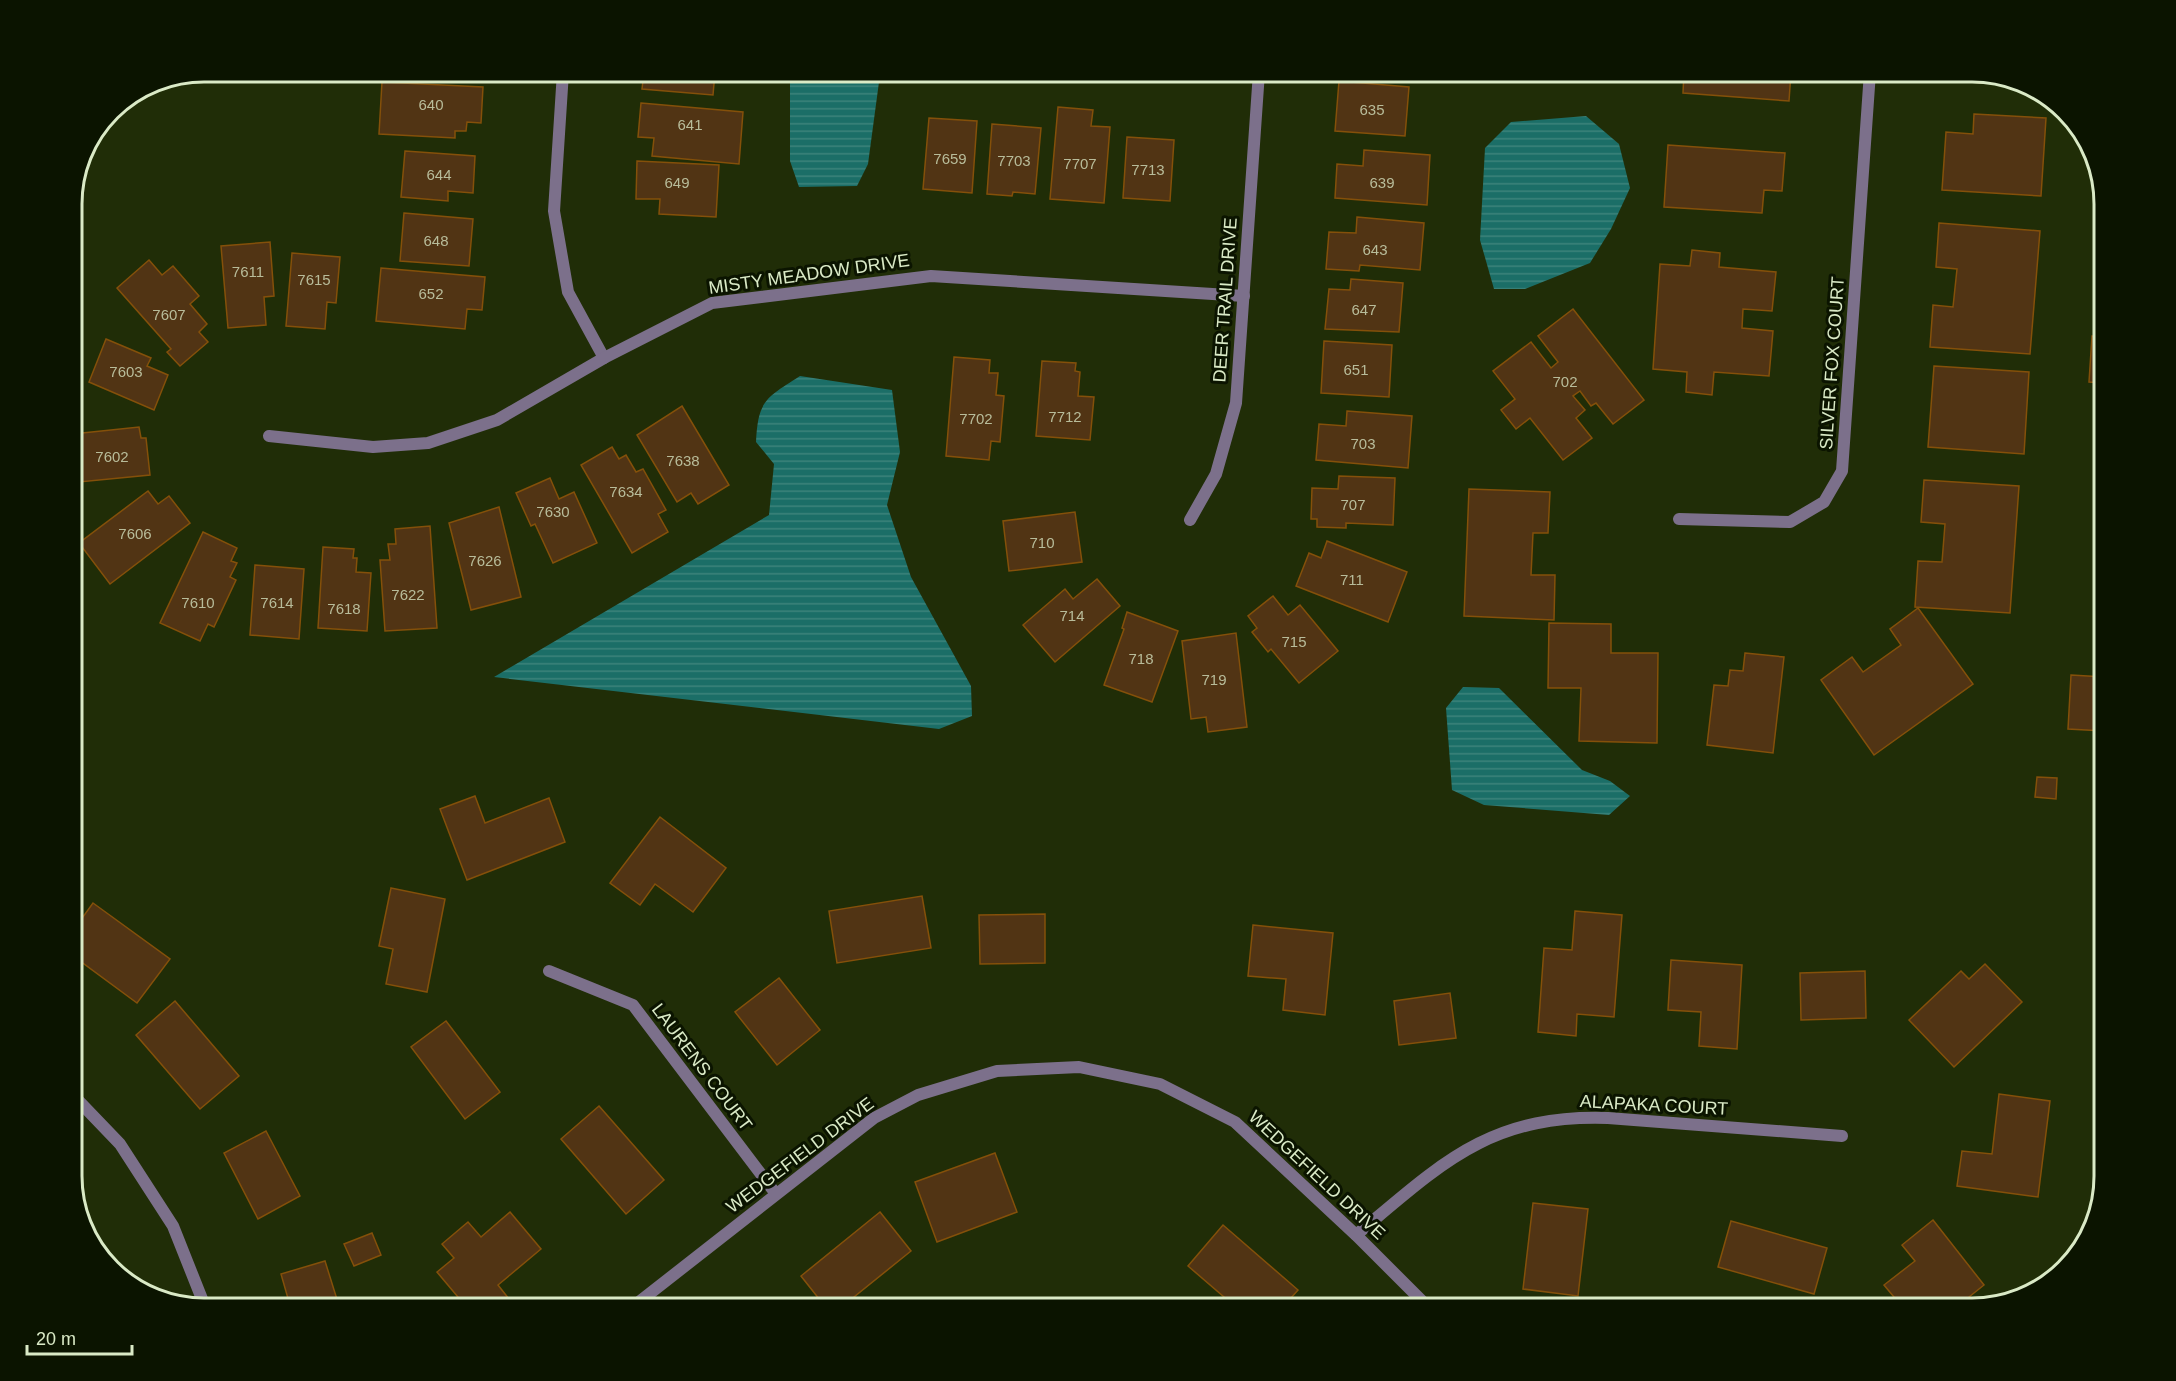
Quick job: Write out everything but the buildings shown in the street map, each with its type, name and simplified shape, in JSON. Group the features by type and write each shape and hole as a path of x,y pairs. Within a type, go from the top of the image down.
{"street":[{"path":"562,82 554,211 568,292 604,358"},
{"name":"DEER TRAIL DRIVE","path":"1190,520 1216,474 1236,403 1258,82"},
{"name":"SILVER FOX COURT","path":"1679,519 1790,522 1824,502 1842,471 1869,82"},
{"name":"MISTY MEADOW DRIVE","path":"268,436 373,447 429,443 497,420 604,358 712,303 932,276 1244,296"},
{"name":"LAURENS COURT","path":"549,971 633,1005 776,1194"},
{"name":"WEDGEFIELD DRIVE","path":"644,1298 874,1118 918,1095 997,1071 1079,1067 1160,1084 1235,1122 1356,1235 1419,1298"},
{"path":"83,1105 120,1144 173,1226 202,1298"},
{"name":"ALAPAKA COURT","path":"1356,1235 1448,1159 1493,1136 1533,1124 1590,1118 1842,1136"}],"water":[{"path":"790,82 879,82 868,164 857,186 799,187 790,161"},
{"path":"1586,116 1619,144 1630,188 1611,229 1590,263 1525,289 1494,289 1480,240 1485,148 1511,122"},
{"path":"800,376 892,390 900,452 887,505 911,577 971,686 972,716 939,729 494,677 769,515 774,464 756,442 759,417 762,408 772,395"},
{"path":"1463,687 1499,688 1582,770 1610,781 1630,796 1609,815 1484,805 1452,790 1446,708"}]}
